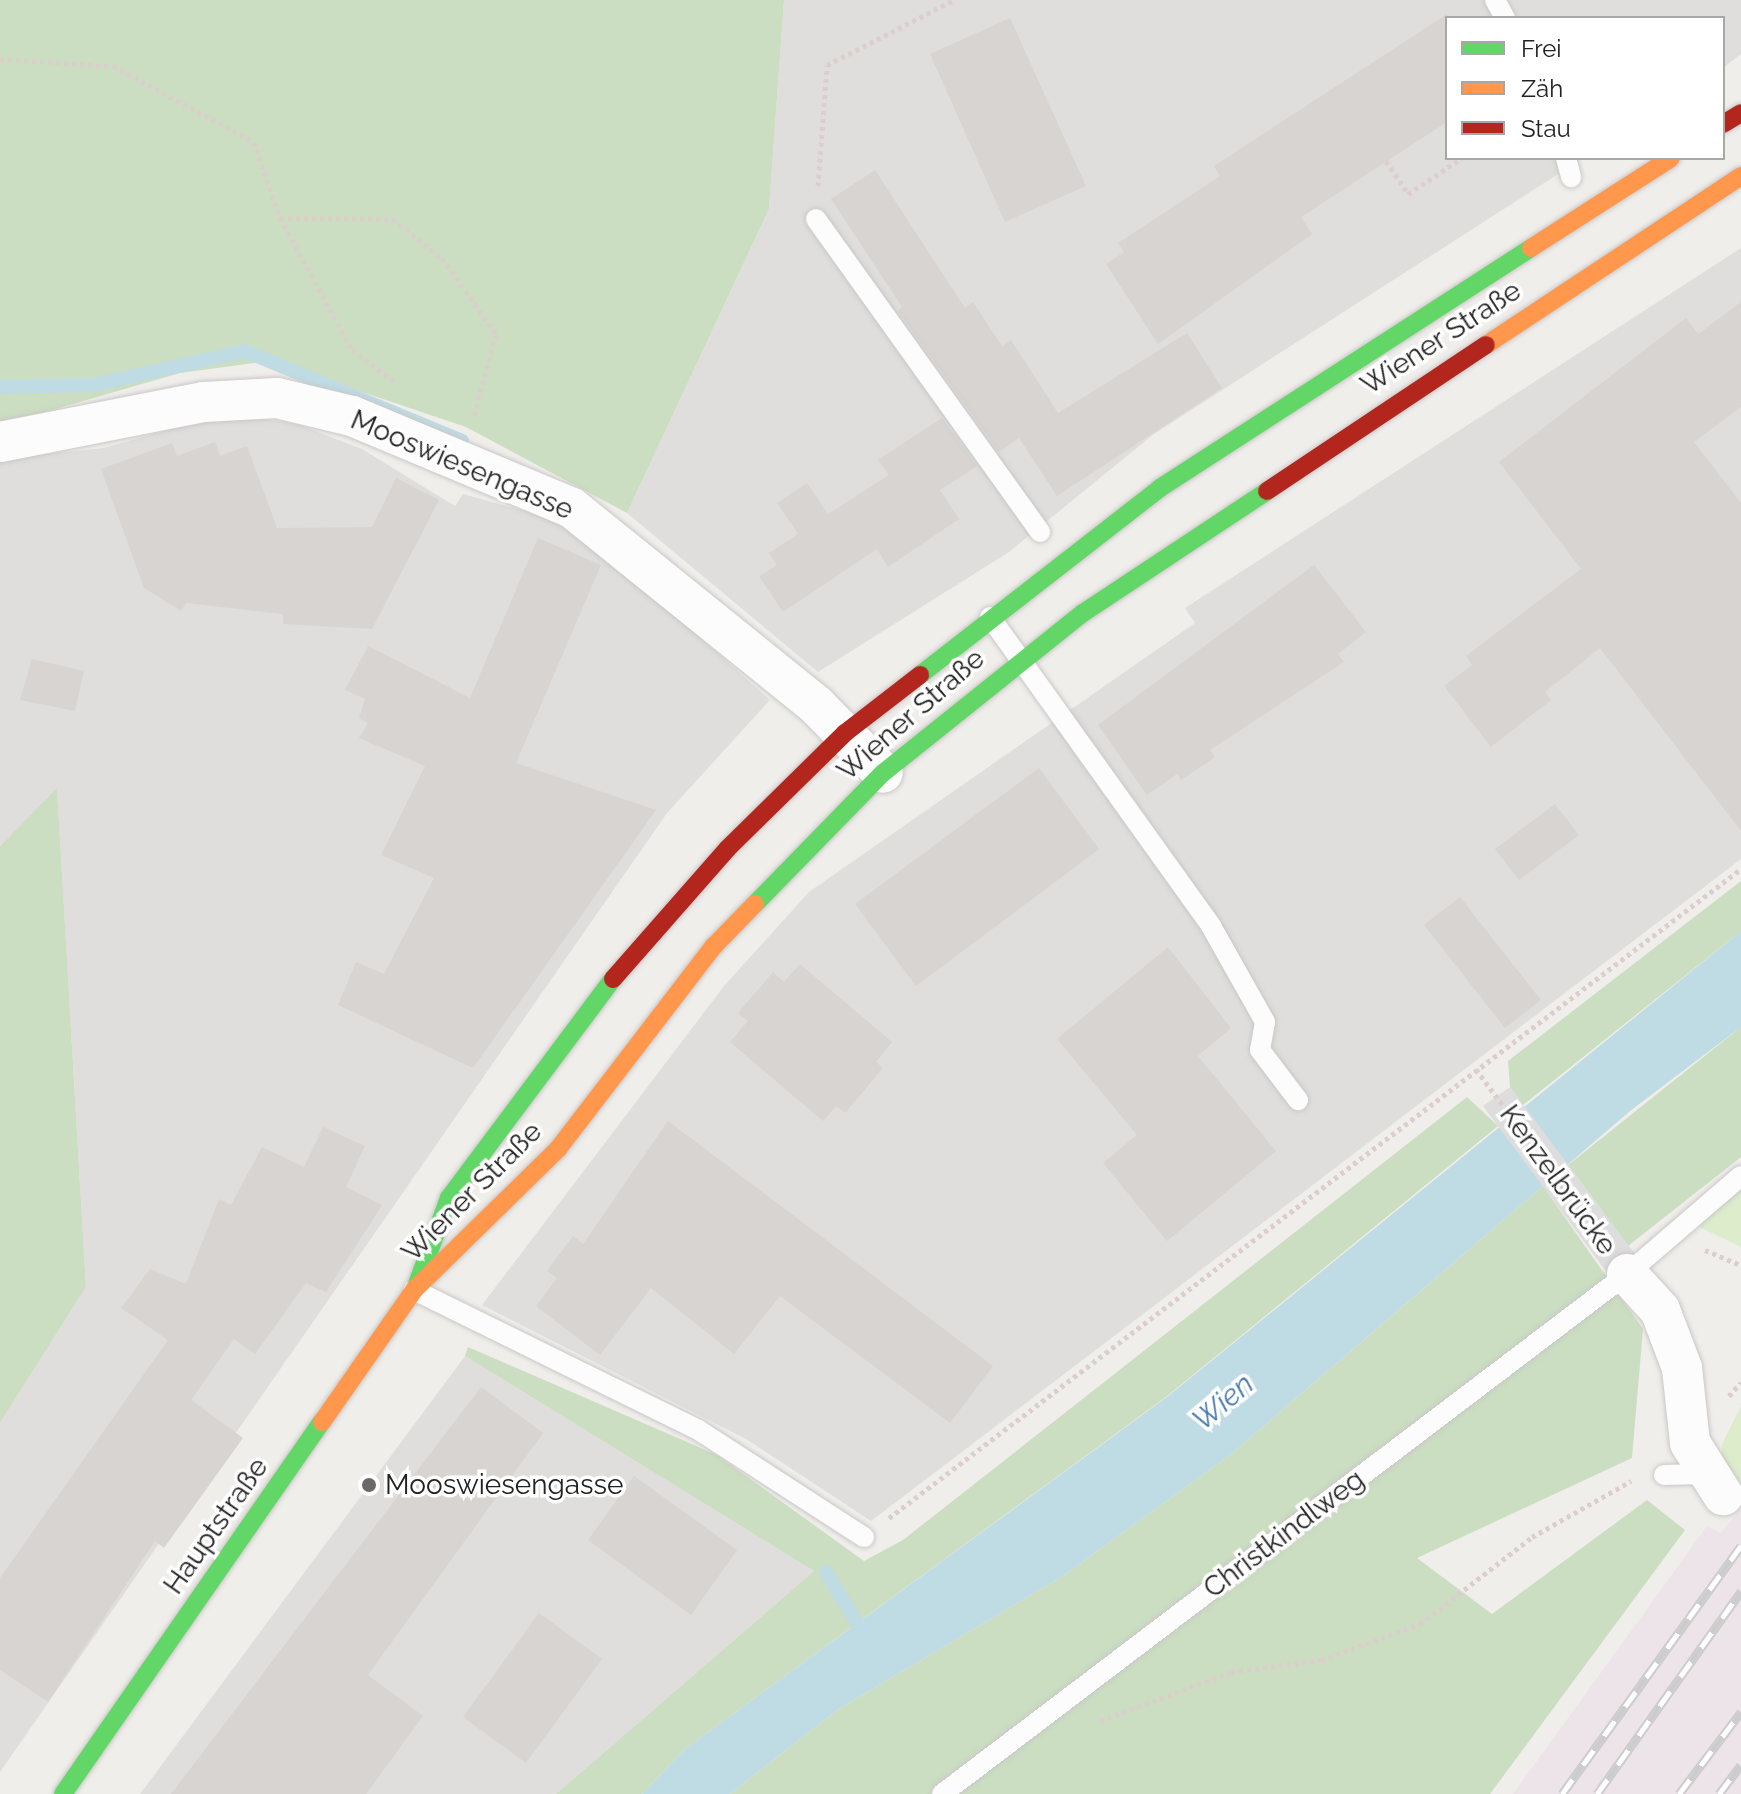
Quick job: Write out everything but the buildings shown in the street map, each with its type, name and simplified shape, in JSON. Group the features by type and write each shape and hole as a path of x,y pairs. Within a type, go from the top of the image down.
{"main road":[{"name":"Wiener Straße","path":"414,1290 449,1198 600,995 705,873 845,733 990,617 1160,488 1668,160"},
{"name":"Wiener Straße","path":"414,1290 558,1149 713,947 883,773 1021,658 1279,478 1741,176"},
{"name":"Hauptstraße","path":"63,1794 414,1290"}],"street":[{"name":"Mooswiesengasse","path":"0,442 204,402 277,398 352,416 462,459 572,508 619,540 845,733 883,773"},
{"path":"1619,1263 1666,1324 1682,1368 1690,1443 1714,1484"}],"lane":[{"path":"816,219 1040,532"},
{"path":"990,617 1211,926 1265,1022 1260,1050 1298,1100"},
{"name":"Christkindlweg","path":"942,1794 1619,1263 1741,1176"},
{"path":"414,1290 697,1429 864,1537"},
{"path":"1664,1475 1714,1484"}],"path":[{"path":"816,219 827,65 954,0"},
{"path":"0,59 113,66 254,142 280,218 352,350 410,393"},
{"path":"1386,161 1408,194 1459,160"},
{"path":"280,218 393,219 442,258 496,334 462,459"},
{"path":"864,1537 1741,869"},
{"name":"Kenzelbrücke","path":"1476,1069 1619,1263"},
{"path":"1089,1727 1231,1672 1321,1660 1420,1624 1585,1501 1664,1475"}],"shaded area":[{"path":"784,0 1741,0 1741,54 1725,66 1725,16 1445,16 1445,160 1580,160 1154,434 1009,552 818,672 627,513 769,209"},
{"path":"1741,248 1741,859 871,1521 746,1439 482,1305 724,986 809,892 1195,623 1185,608"},
{"path":"249,417 297,424 362,449 455,506 463,494 546,517 599,547 770,700 667,813 0,1772 0,1423 86,1287 57,789 0,846 0,459 104,448 189,424"},
{"path":"465,1356 814,1571 556,1794 140,1794"},
{"path":"1741,1508 1741,1794 1513,1794 1707,1526 1721,1533"}],"green space":[{"path":"0,0 784,0 769,209 627,513 466,427 270,361 180,373 0,425"},
{"path":"57,788 86,1287 0,1423 0,846"},
{"path":"1741,881 1741,931 1523,1105 1510,1087 1508,1061"},
{"path":"1741,1027 1741,1157 1628,1246 1568,1165"},
{"path":"1467,1097 1498,1126 1166,1397 685,1749 642,1794 556,1794 814,1571 465,1356 468,1347 717,1455 864,1561 903,1540"},
{"path":"1741,1185 1741,1247 1691,1223"},
{"path":"1543,1186 1643,1329 1632,1458 1417,1558 1492,1614 1647,1500 1685,1530 1490,1794 730,1794 837,1710 1063,1576 1230,1455"},
{"path":"1741,1406 1740,1485 1722,1462 1722,1444"}],"water":[{"name":"Wien","path":"1741,931 1741,1027 1630,1111 1230,1455 1063,1576 837,1710 730,1794 642,1794 685,1749 1167,1397"}],"pier":[{"path":"1510,1087 1635,1254 1608,1274 1483,1106"}],"waterway":[{"path":"0,387 93,385 245,351 462,441"},
{"path":"826,1572 867,1639"}],"railway":[{"path":"1562,1794 1741,1546"},
{"path":"1597,1794 1741,1591"},
{"path":"1679,1794 1741,1712"},
{"path":"1719,1794 1741,1765"}],"traffic: fast":[{"path":"920,675 1160,488 1531,248"},
{"path":"755,904 883,773 1083,613 1267,491"},
{"path":"417,1284 449,1198 613,979"},
{"path":"63,1794 322,1422"}],"traffic: slow":[{"path":"1531,248 1668,160"},
{"path":"1486,345 1741,176"},
{"path":"322,1422 414,1290 558,1149 713,947 755,904"}],"traffic: jam":[{"path":"1725,123 1741,113"},
{"path":"1267,491 1486,345"},
{"path":"613,979 728,848 845,733 920,675"}],"place":[{"name":"Mooswiesengasse","path":"369,1485"}]}
